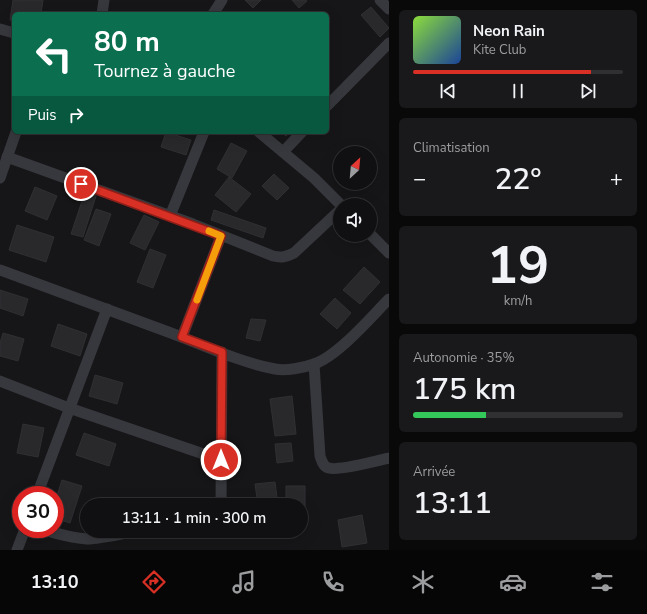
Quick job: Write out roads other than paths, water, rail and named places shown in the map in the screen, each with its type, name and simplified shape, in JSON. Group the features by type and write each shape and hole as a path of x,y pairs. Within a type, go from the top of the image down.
{"street":[{"path":"102,12 104,0"},
{"path":"214,12 222,0"},
{"path":"380,0 389,9"},
{"path":"0,29 12,32"},
{"path":"329,104 389,43"},
{"path":"0,178 15,134"},
{"path":"170,216 203,134"},
{"path":"262,134 314,178 334,198"},
{"path":"283,152 300,134"},
{"path":"7,157 170,216 280,258 288,257 294,253 333,217"},
{"path":"182,337 221,236"},
{"path":"377,241 389,253"},
{"path":"0,270 249,362 276,369 314,364 348,340 389,299"},
{"path":"40,486 107,309"},
{"path":"221,498 222,352"},
{"path":"314,364 320,456 324,466 330,469 342,468 389,458"},
{"path":"0,381 69,408 221,460"},
{"path":"64,535 80,538"},
{"path":"17,550 22,538"},
{"path":"81,538 97,538"}]}
